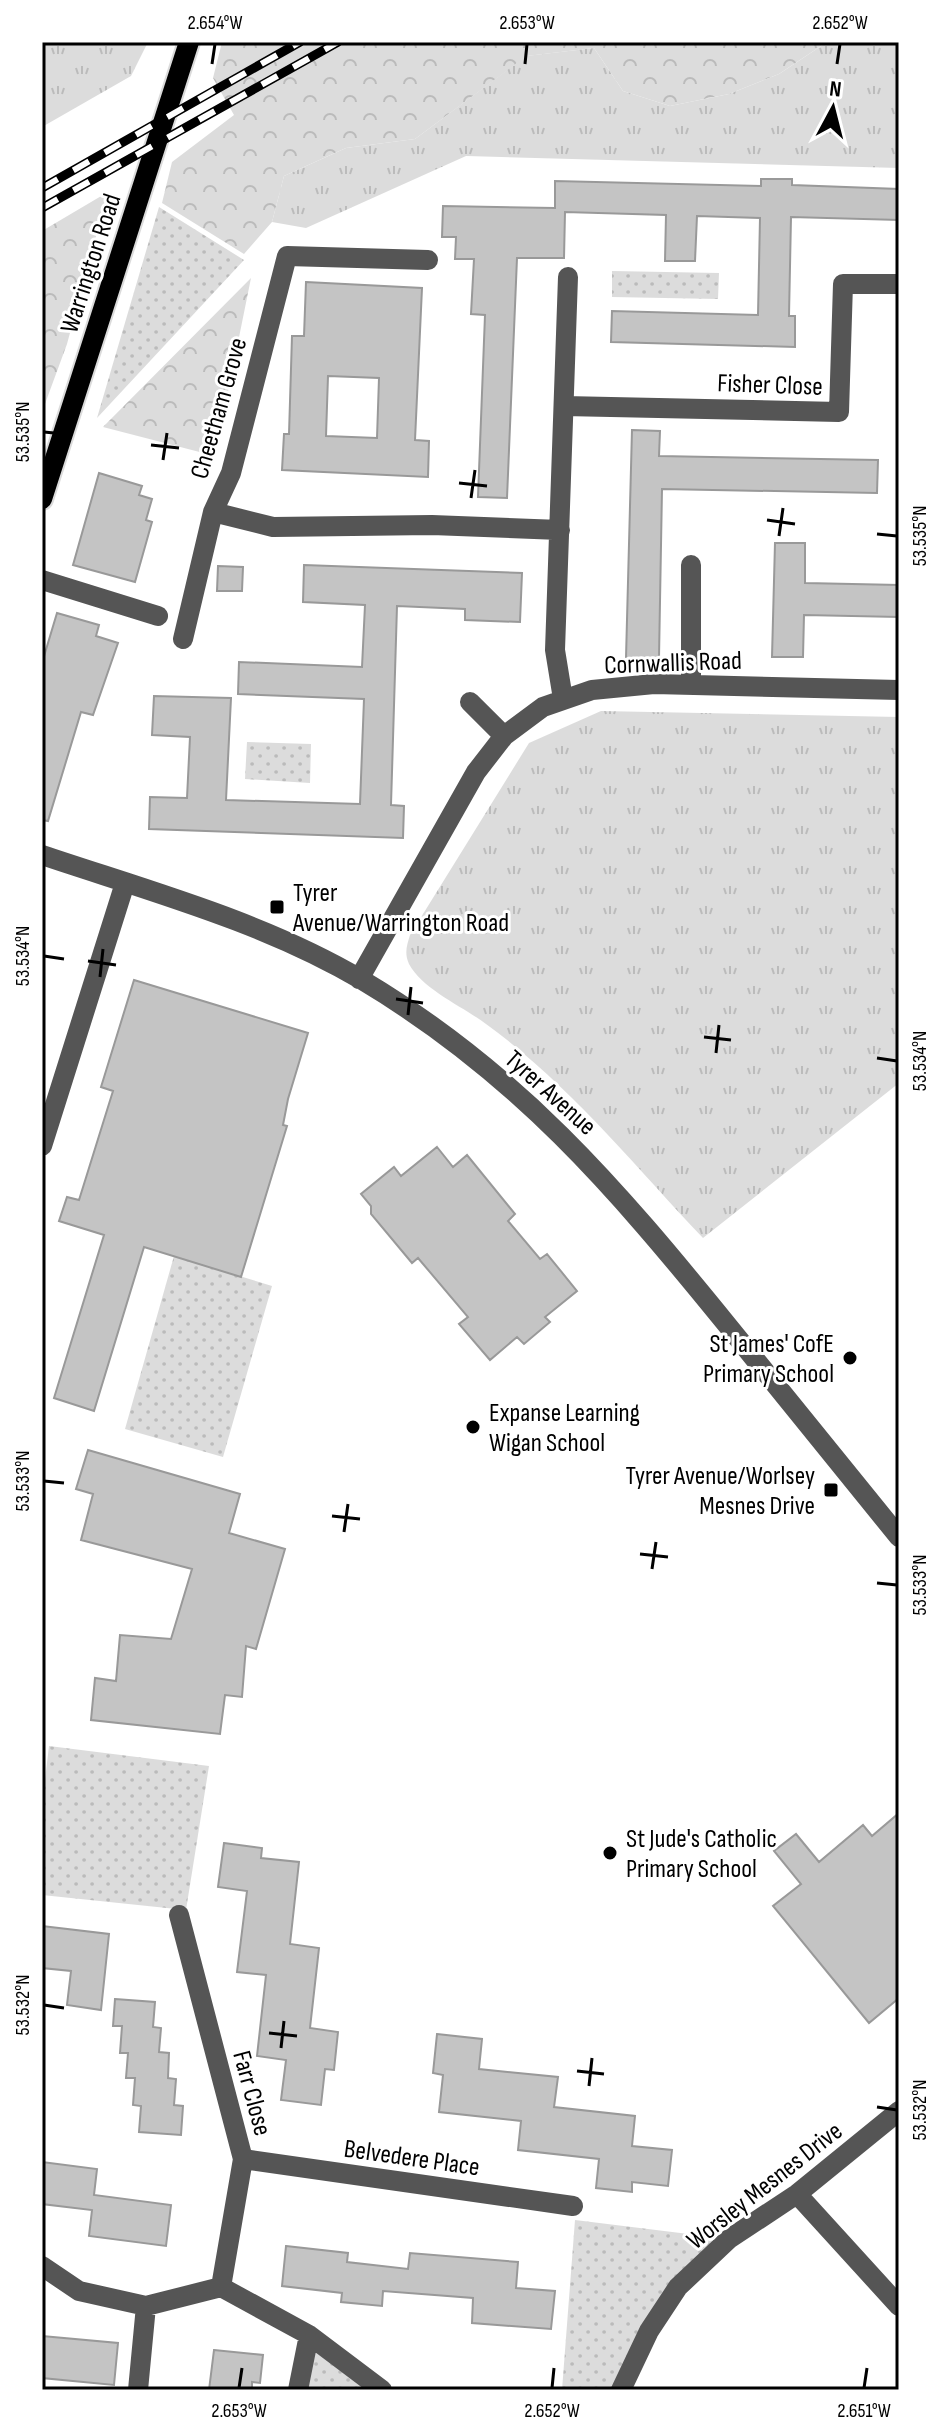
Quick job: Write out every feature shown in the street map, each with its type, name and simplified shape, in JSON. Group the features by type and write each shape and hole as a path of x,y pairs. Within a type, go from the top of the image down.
{"main road":[{"name":"Warrington Road","path":"42,499 189,42"}],"street":[{"name":"Cheetham Grove","path":"428,260 287,256 231,473 213,512 273,527 432,525 560,530"},
{"path":"563,699 555,650 568,277"},
{"name":"Fisher Close","path":"564,406 839,412 843,284 899,284"},
{"path":"183,639 213,512"},
{"path":"691,565 691,684"},
{"path":"42,580 158,616"},
{"name":"Cornwallis Road","path":"359,979 476,772 504,736 543,707 563,699 623,686 691,684 899,690"},
{"path":"470,702 504,736"},
{"name":"Tyrer Avenue","path":"42,855 220,916 359,979 457,1044 523,1097 606,1179 899,1537"},
{"path":"42,1146 125,883"},
{"name":"Farr Close","path":"179,1915 243,2159 221,2287"},
{"name":"Worsley Mesnes Drive","path":"621,2390 649,2331 678,2287 729,2239 797,2194 899,2111"},
{"name":"Belvedere Place","path":"243,2159 573,2206"},
{"path":"797,2194 899,2306"},
{"path":"42,2266 79,2291 146,2306 221,2287 309,2335 382,2390"},
{"path":"138,2390 146,2306"},
{"path":"298,2390 309,2335"}],"green space":[{"path":"42,42 148,42 131,76 42,127"},
{"path":"222,42 827,42 779,74 729,94 670,106 623,91 594,48 527,56 415,139 346,148 284,176 272,222 244,254 162,203 172,162 234,115 213,78"},
{"path":"827,42 899,42 899,168 466,156 306,228 272,222 284,176 346,148 415,139 526,56 594,48 623,91 670,106 729,94 779,74"},
{"path":"108,192 67,344 42,412 42,231"},
{"path":"159,207 244,260 97,418"},
{"path":"612,271 719,273 718,299 612,297"},
{"path":"251,278 215,456 103,427"},
{"path":"601,711 899,717 899,1083 703,1238 573,1098 516,1047 424,982 409,964 407,956 410,935 529,743"},
{"path":"247,742 311,744 310,783 245,779"},
{"path":"174,1256 272,1286 223,1457 125,1429"},
{"path":"49,1746 209,1766 186,1910 42,1895 42,1805"},
{"path":"575,2220 729,2239 640,2350 622,2390 562,2390"},
{"path":"309,2335 382,2390 303,2390"}],"building":[{"path":"761,179 792,179 792,185 899,189 899,220 791,217 789,316 795,316 795,347 611,342 612,311 758,315 760,218 697,216 695,261 665,261 666,215 565,212 564,258 517,258 507,498 478,497 485,315 471,314 474,259 455,259 456,237 442,237 443,206 555,208 555,181 761,186"},
{"path":"306,282 422,288 415,440 429,441 428,477 282,470 284,434 289,434 292,336 304,336","holes":["328,376 379,378 377,438 326,436"]},
{"path":"632,430 660,431 659,456 878,460 877,493 662,489 659,658 626,658"},
{"path":"99,473 142,486 139,495 152,499 146,520 152,522 135,582 73,565"},
{"path":"775,543 805,543 805,583 899,585 899,617 804,615 803,657 772,657"},
{"path":"304,565 522,573 520,622 465,620 465,609 397,606 391,805 404,806 403,838 149,829 150,797 187,798 190,737 152,735 154,696 231,698 226,800 360,804 364,699 238,694 239,662 362,667 365,605 303,602"},
{"path":"218,566 243,567 242,591 217,591"},
{"path":"57,613 99,625 96,636 118,643 93,715 81,712 48,821 42,820 42,663"},
{"path":"134,980 308,1033 288,1099 283,1125 287,1126 241,1277 144,1247 94,1411 54,1398 104,1235 59,1221 67,1197 79,1200 113,1091 101,1087"},
{"path":"437,1147 453,1167 467,1155 515,1214 508,1221 540,1259 547,1254 577,1291 545,1317 550,1322 524,1344 517,1337 490,1360 459,1324 468,1317 418,1258 412,1263 371,1214 371,1206 361,1194 394,1167 401,1176"},
{"path":"88,1450 240,1494 229,1533 285,1549 256,1649 246,1646 242,1697 225,1695 220,1734 91,1720 95,1678 116,1681 120,1635 171,1639 192,1569 81,1540 93,1494 76,1489"},
{"path":"899,1813 899,1998 869,2023 773,1906 801,1884 774,1851 796,1834 819,1862 863,1825 872,1836"},
{"path":"224,1843 262,1848 261,1858 299,1862 290,1944 319,1948 310,2028 338,2032 334,2070 325,2069 321,2105 281,2100 286,2060 257,2056 266,1975 237,1972 247,1891 218,1887"},
{"path":"42,1926 109,1934 101,2010 67,2005 71,1971 42,1968"},
{"path":"115,1999 155,2002 153,2027 161,2028 159,2052 169,2053 168,2078 176,2079 174,2105 183,2106 181,2135 139,2132 141,2106 133,2105 135,2078 126,2078 128,2053 120,2053 122,2026 113,2026"},
{"path":"437,2034 482,2039 479,2069 558,2077 554,2107 635,2116 632,2146 672,2150 668,2186 632,2182 632,2192 596,2188 599,2159 518,2150 521,2121 439,2112 443,2075 433,2073"},
{"path":"42,2162 97,2169 94,2195 171,2205 166,2246 89,2236 92,2210 42,2204"},
{"path":"286,2246 348,2253 347,2262 408,2269 410,2253 518,2262 516,2288 555,2291 551,2329 472,2323 473,2298 383,2291 382,2306 341,2302 342,2293 282,2286"},
{"path":"42,2336 118,2343 114,2385 42,2378"},
{"path":"214,2350 263,2355 260,2383 252,2382 252,2390 209,2390"}],"railway":[{"path":"42,188 300,42"},
{"path":"42,208 338,42"}],"place":[{"name":"Tyrer Avenue/Warrington Road","path":"277,907"},
{"name":"St James' CofE Primary School","path":"850,1358"},
{"name":"Expanse Learning Wigan School","path":"473,1427"},
{"name":"Tyrer Avenue/Worlsey Mesnes Drive","path":"831,1490"},
{"name":"St Jude's Catholic Primary School","path":"610,1853"}]}
